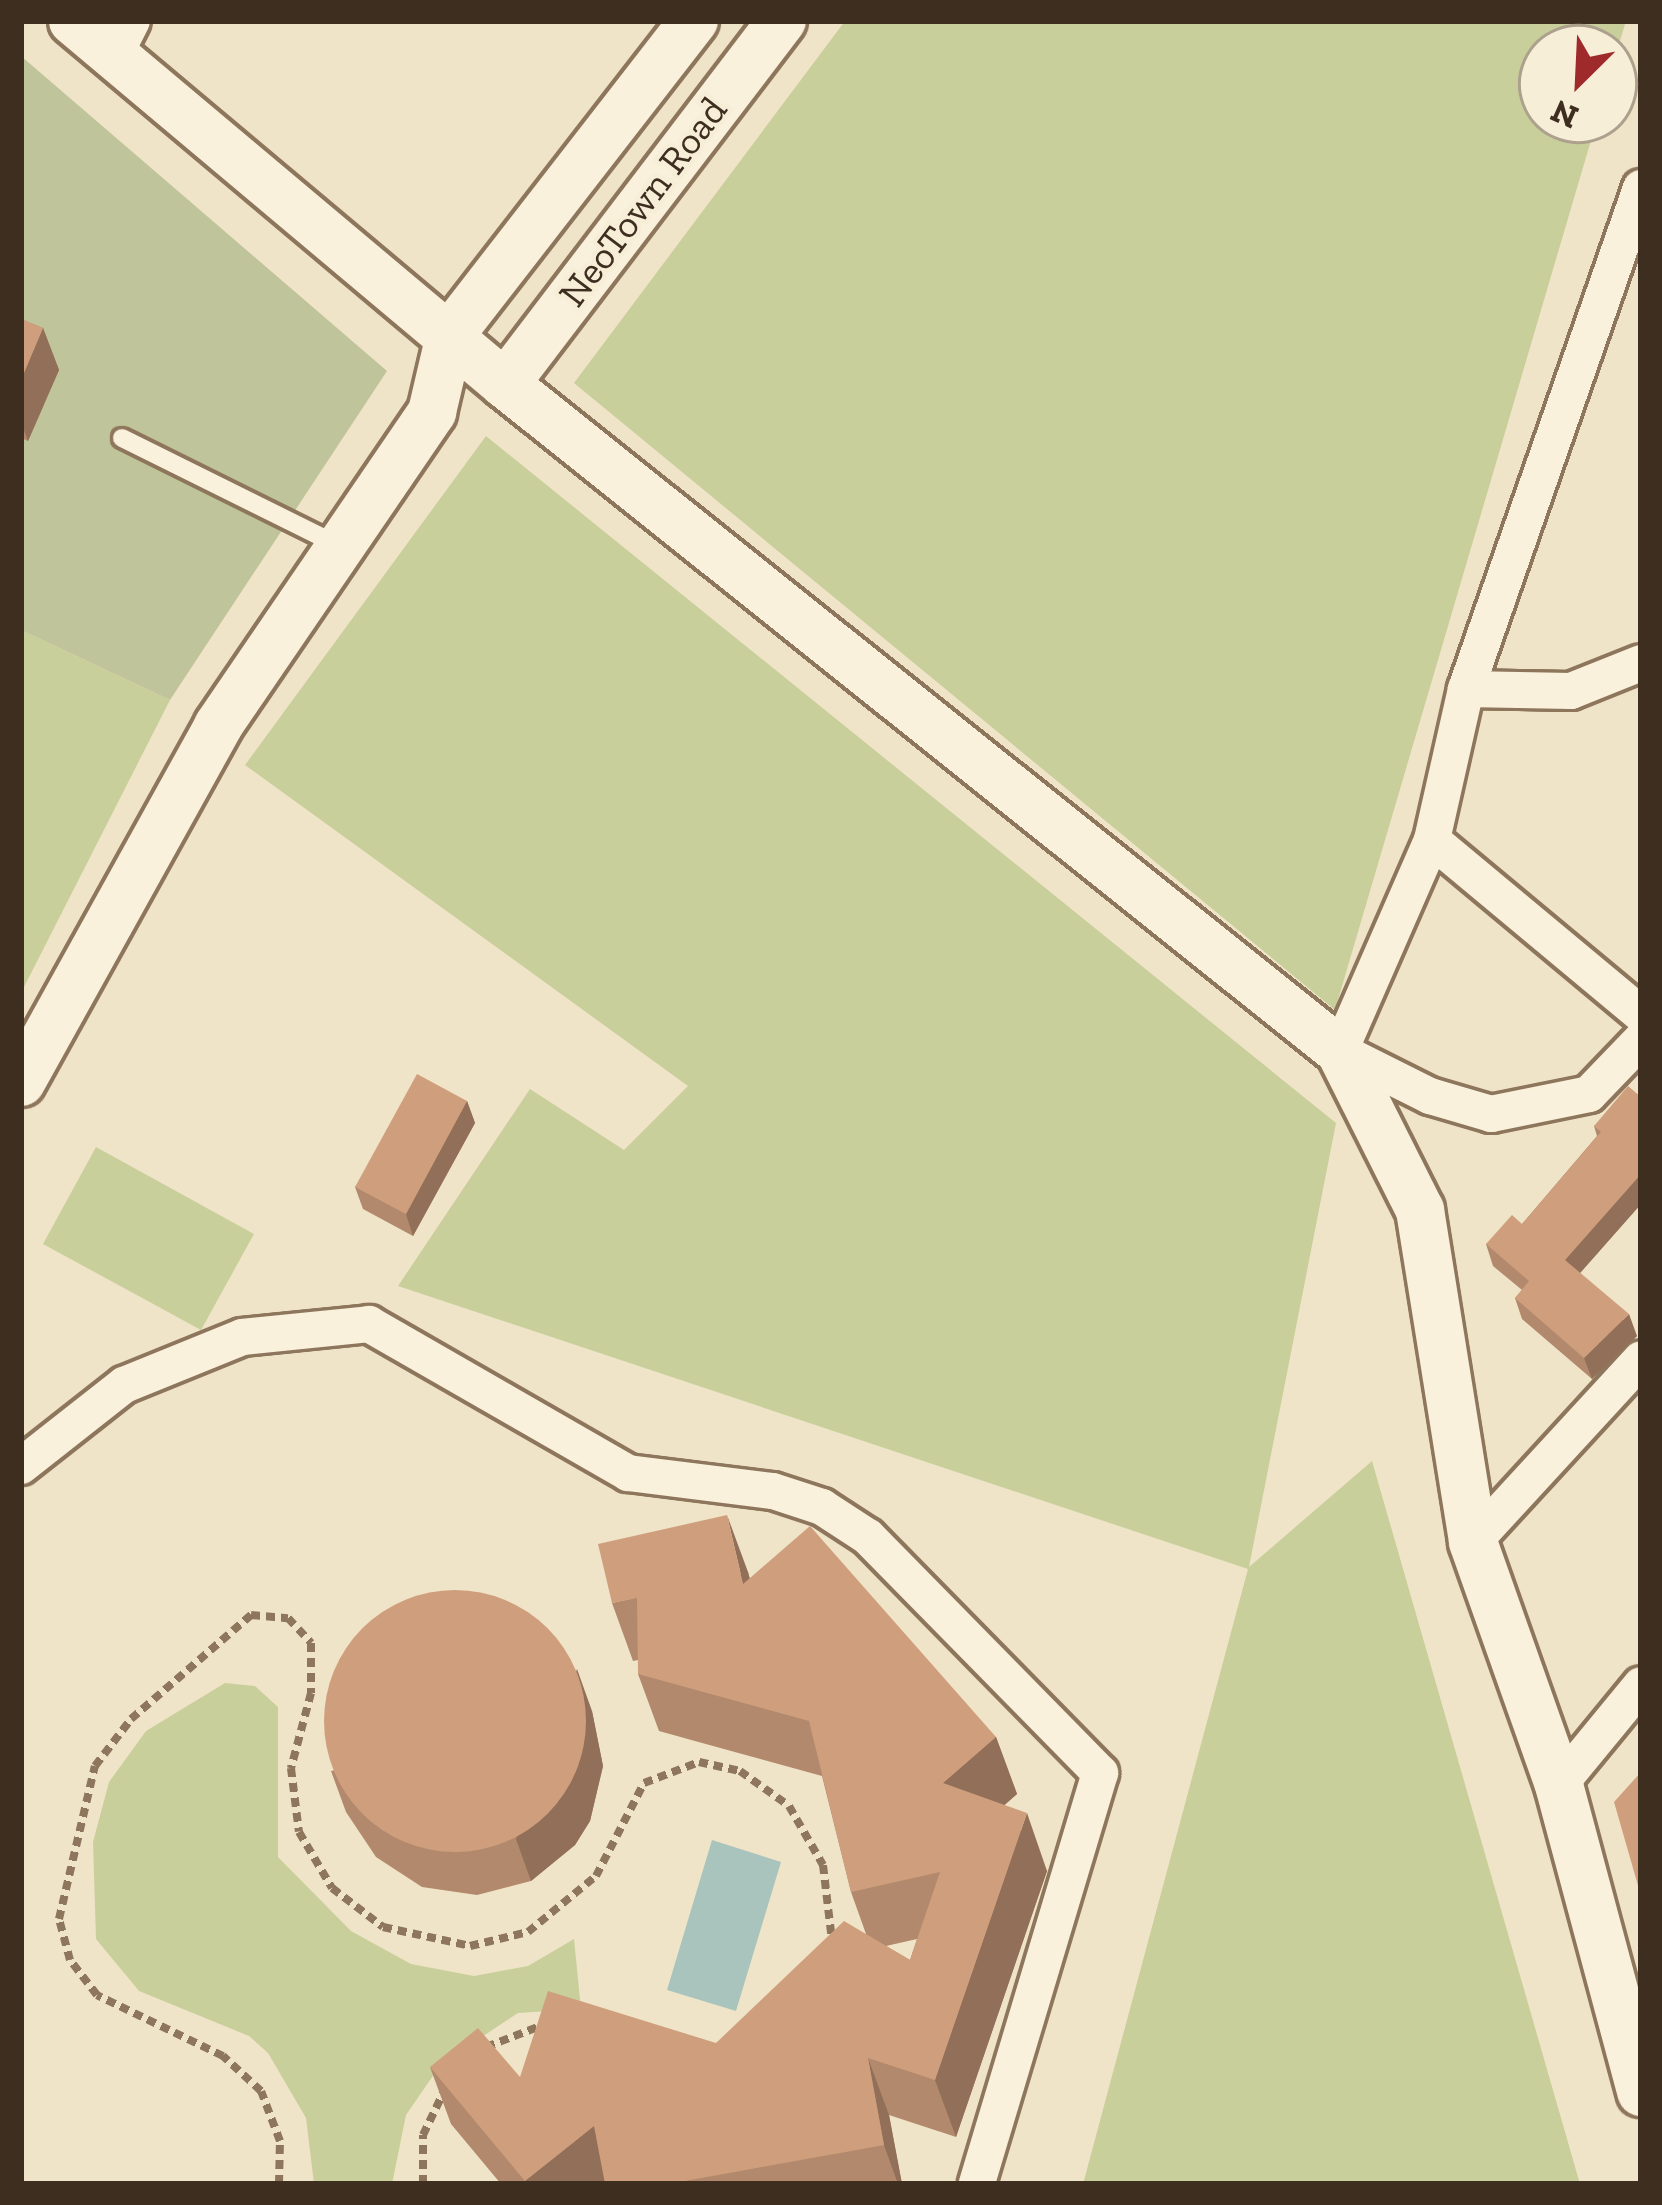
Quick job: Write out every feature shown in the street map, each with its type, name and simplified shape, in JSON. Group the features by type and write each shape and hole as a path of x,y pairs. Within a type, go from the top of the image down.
{"street":[{"path":"73,21 123,37 505,384 1340,1051 1430,1096 1492,1114 1589,1094 1641,1040"},
{"name":"NeoTown Road","path":"450,335 694,21"},
{"name":"NeoTown Road","path":"505,384 782,21"},
{"path":"1340,1051 1432,840 1466,689 1641,188"},
{"path":"21,1082 218,726 432,412 450,335"},
{"path":"432,412 505,384"},
{"path":"1466,689 1571,692 1641,663"},
{"path":"1432,840 1641,1014"},
{"path":"1340,1051 1420,1210 1472,1542 1629,1996 1641,2092"},
{"path":"21,1466 144,1377 242,1337 369,1324 628,1473 773,1491 822,1507 868,1538 1100,1773 976,2184"},
{"path":"1472,1542 1641,1359"},
{"path":"1559,1785 1641,1685"}],"lane":[{"path":"122,438 340,546"}],"path":[{"path":"279,2184 280,2141 261,2091 223,2056 97,1995 70,1960 59,1919 95,1766 131,1720 251,1615 288,1618 311,1643 311,1693 291,1768 299,1832 332,1888 383,1928 440,1945 528,1932 596,1876 644,1783 699,1762 758,1779 802,1823 830,1890 830,1957"},
{"path":"476,2055 512,2033 553,2026"},
{"path":"423,2184 423,2135 456,2074"}],"green space":[{"path":"845,21 1626,21 1518,24 1518,144 1590,144 1335,1010 574,383"},
{"path":"21,56 387,371 170,700 21,630"},
{"path":"486,436 1336,1123 1249,1567 1372,1461 1580,2184 1083,2184 1248,1569 398,1286 530,1089 624,1150 688,1086 245,765"},
{"path":"21,630 170,700 21,993"},
{"path":"96,1147 254,1234 201,1330 43,1244"},
{"path":"225,1683 255,1686 278,1707 278,1857 351,1931 411,1964 474,1976 528,1966 574,1939 581,2009 518,2013 441,2064 406,2115 392,2184 314,2184 306,2118 268,2053 249,2036 139,1991 96,1939 93,1842 109,1782 146,1731"}],"water":[{"path":"712,1840 781,1862 736,2011 667,1990"}],"building":[{"path":"21,319 43,328 21,380"},
{"path":"417,1074 467,1101 406,1214 355,1187"},
{"path":"1628,1086 1641,1097 1641,1174 1565,1260 1629,1314 1584,1358 1515,1298 1529,1281 1486,1244 1512,1215 1522,1224 1601,1132 1594,1126"},
{"path":"727,1515 743,1584 810,1526 996,1737 943,1783 1027,1813 935,2080 868,2058 884,2145 668,2184 605,2184 594,2126 525,2181 430,2067 478,2028 520,2077 548,1991 716,2043 844,1921 910,1960 940,1872 851,1892 809,1721 638,1674 637,1598 612,1603 598,1544"},
{"path":"455,1590 505,1600 548,1628 576,1671 586,1721 576,1771 548,1814 505,1842 455,1852 405,1842 362,1814 334,1771 324,1721 334,1671 362,1628 405,1600"},
{"path":"1641,1772 1641,1896 1614,1802"}]}
